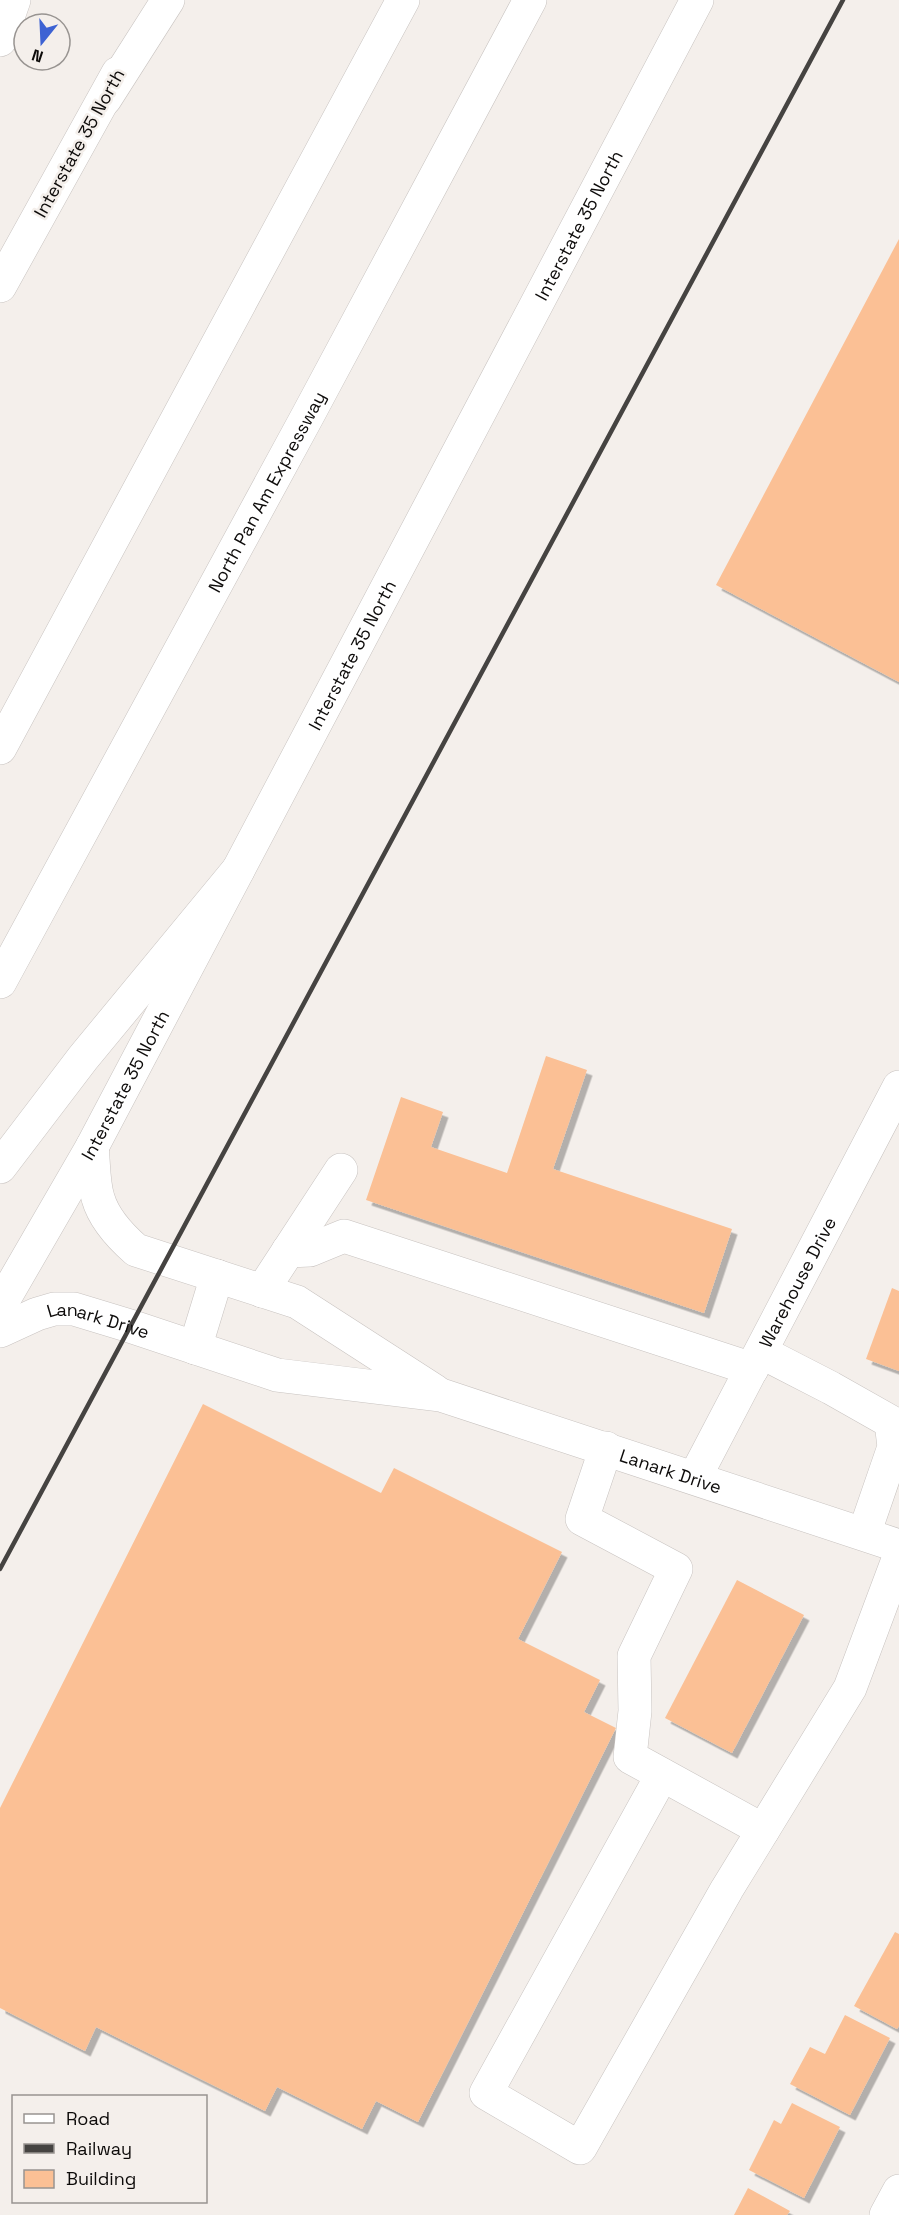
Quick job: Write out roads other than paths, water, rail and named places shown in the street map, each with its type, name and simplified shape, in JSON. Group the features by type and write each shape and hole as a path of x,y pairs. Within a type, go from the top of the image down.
{"main road":[{"path":"0,40 14,0"},
{"name":"Interstate 35 North","path":"3,274 105,99 157,0"},
{"path":"105,99 168,0"},
{"path":"0,748 403,0"},
{"name":"North Pan Am Expressway","path":"0,982 530,0"},
{"name":"Interstate 35 North","path":"0,1306 92,1147 697,0"},
{"path":"0,1167 83,1058 238,870"},
{"name":"Warehouse Drive","path":"696,1477 899,1087"},
{"name":"Lanark Drive","path":"92,1147 97,1197 121,1237 136,1250 297,1302 441,1395"},
{"path":"262,1291 341,1170"},
{"path":"288,1251 310,1250 344,1236 756,1361 831,1388 891,1422 894,1447 864,1534"},
{"path":"195,1348 217,1276"},
{"name":"Lanark Drive","path":"0,1331 37,1314 74,1309 277,1376 441,1395 696,1477 899,1546"},
{"path":"606,1448 582,1519 676,1569 634,1656 635,1711 630,1757 763,1830"},
{"path":"662,1775 486,2092 580,2148 727,1889 850,1688 899,1557"},
{"path":"886,2215 899,2191"}],"railway":[{"path":"0,1569 843,0"}]}
